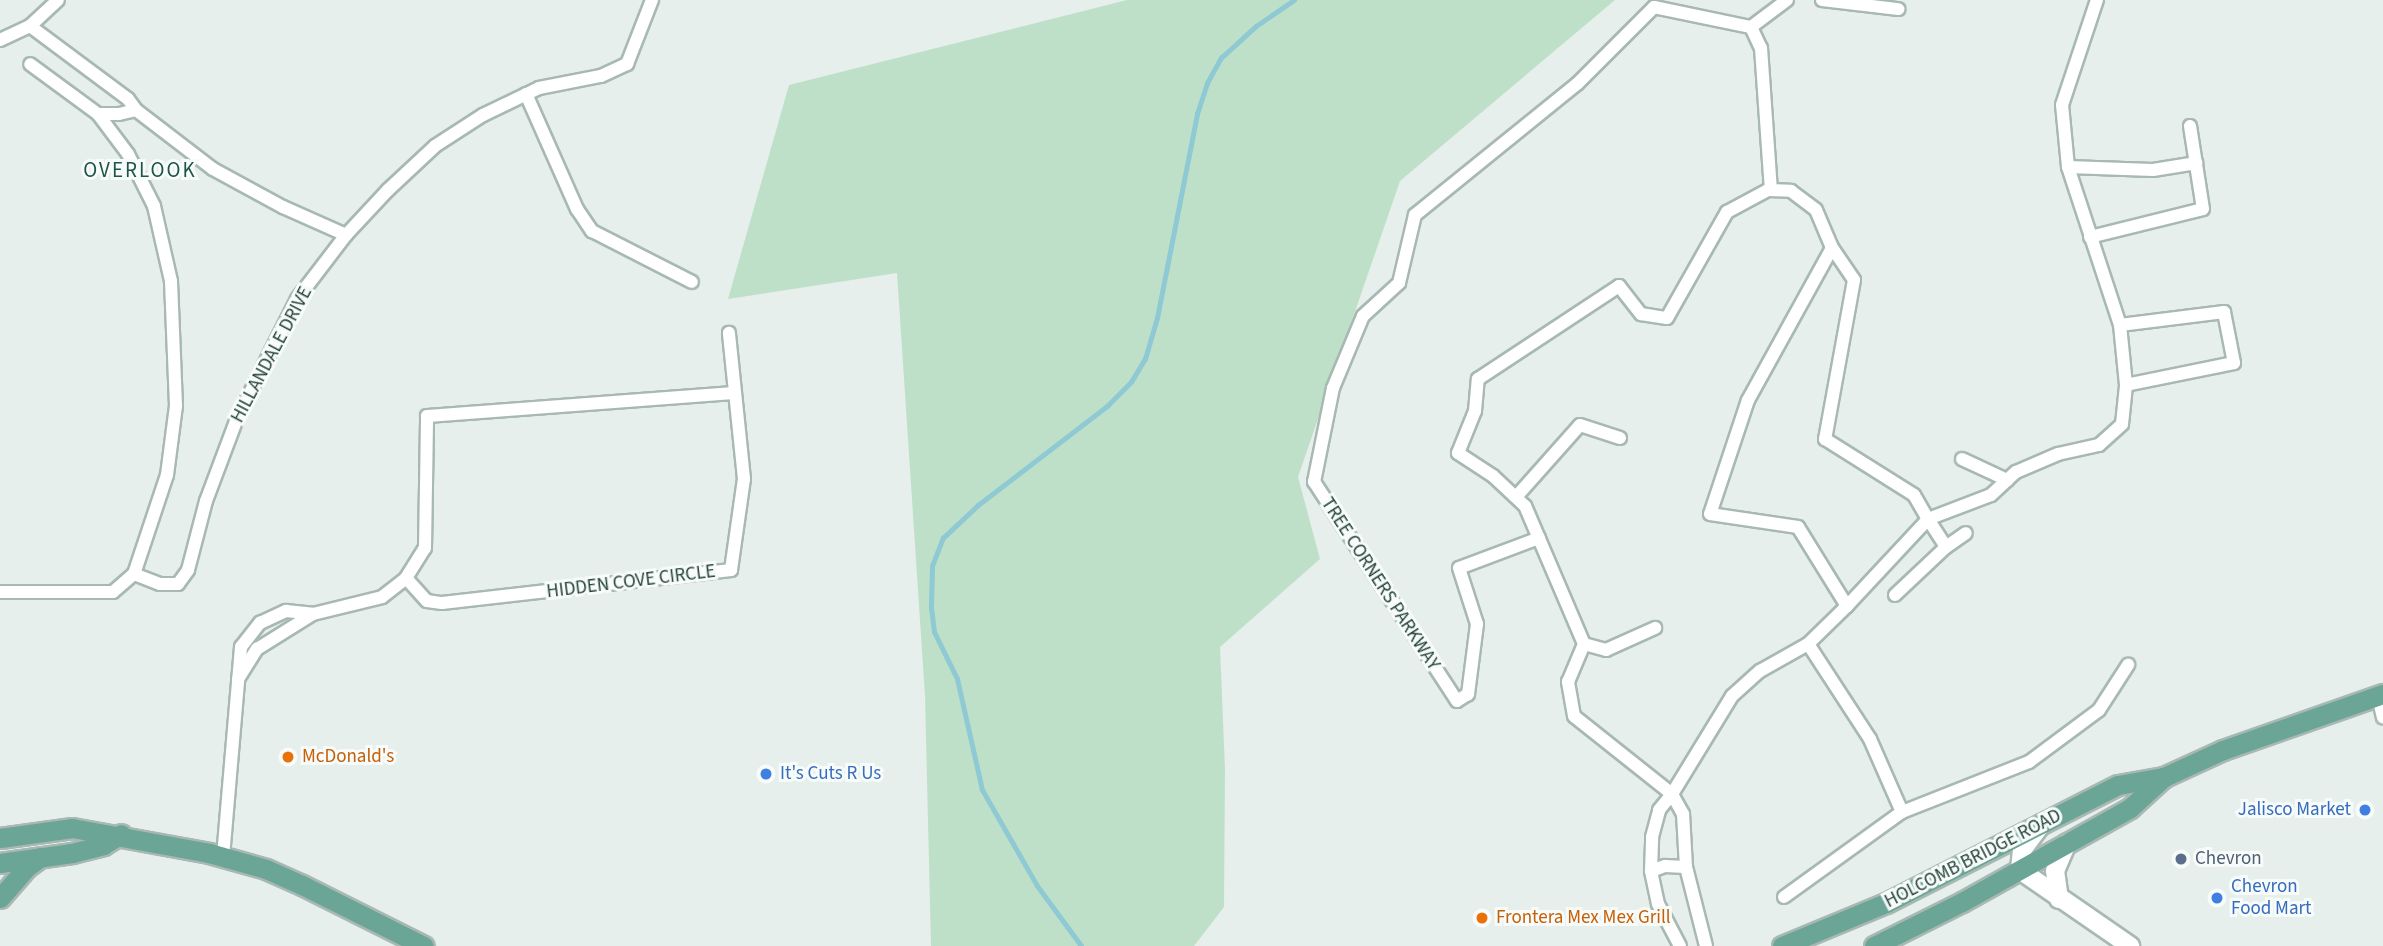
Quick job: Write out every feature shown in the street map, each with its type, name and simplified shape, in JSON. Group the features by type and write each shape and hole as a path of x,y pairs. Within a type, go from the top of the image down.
{"main road":[{"name":"HOLCOMB BRIDGE ROAD","path":"1782,946 1886,903 2118,785 2164,776 2223,750 2380,695"},
{"name":"HOLCOMB BRIDGE ROAD","path":"1874,946 2020,870 2130,808 2164,776"},
{"path":"0,825 69,816 101,822 121,834"},
{"path":"0,838 72,828 121,834 223,857 265,869 424,946"},
{"path":"0,863 103,845 121,834"},
{"path":"0,898 27,867 42,856"}],"street":[{"path":"0,40 30,26 58,0"},
{"name":"HILLANDALE DRIVE","path":"134,573 160,584 178,584 188,570 206,500 236,421 297,299 346,235 388,190 435,146 483,115 539,88 601,76 627,64 652,0"},
{"path":"1771,190 1761,48 1751,27 1787,0"},
{"path":"1822,0 1898,9"},
{"path":"1680,946 1658,904 1650,871 1651,838 1659,810 1672,794 1732,696 1760,671 1808,644 1928,519 1991,495 2016,472 2057,454 2099,445 2122,424 2126,385 2120,326 2068,167 2062,104 2097,0"},
{"name":"TREE CORNERS PARKWAY","path":"1539,538 1459,568 1478,624 1468,694 1457,701 1314,482 1333,388 1363,316 1399,284 1415,215 1577,84 1654,7 1751,27"},
{"path":"30,26 128,99 136,110 213,169 283,207 346,235"},
{"path":"0,592 113,592 134,573 167,475 176,406 176,338 171,281 155,206 128,154 98,114 30,64"},
{"path":"526,94 577,209 592,231 692,282"},
{"path":"98,114 136,110"},
{"path":"2090,237 2203,209 2190,127"},
{"path":"2068,167 2153,170 2196,163"},
{"path":"1706,946 1686,867 1683,814 1672,794 1574,716 1568,682 1584,644 1525,506 1493,476 1458,453 1475,411 1478,379 1619,286 1641,314 1667,318 1727,212 1771,190 1791,191 1816,210 1832,248 1854,280 1825,439 1914,495 1946,547"},
{"path":"1832,248 1748,400 1710,514 1798,527 1847,606"},
{"path":"2120,326 2224,312 2234,363 2126,385"},
{"name":"HIDDEN COVE CIRCLE","path":"406,578 427,601 442,603 731,569 744,479 729,333"},
{"path":"238,679 257,649 313,614 382,597 406,578 425,548 427,416 734,393"},
{"path":"1516,498 1580,425 1619,438"},
{"path":"1962,459 2007,480"},
{"path":"1895,594 1946,547 1966,533"},
{"path":"223,857 241,648 260,624 286,611 313,614"},
{"path":"1584,644 1606,650 1655,628"},
{"path":"1808,644 1870,739 1902,812"},
{"path":"1784,897 1902,812 2029,762 2099,710 2127,665"},
{"path":"2380,695 2383,717"},
{"path":"2040,826 2022,850 2020,870 2130,946"},
{"path":"2059,899 2055,871 2067,843"},
{"path":"1650,871 1665,866 1686,867"}],"green space":[{"path":"1127,0 1615,0 1400,181 1298,477 1320,559 1220,647 1225,769 1224,907 1194,946 931,946 925,696 897,273 728,299 789,85"}],"waterway":[{"path":"1081,946 1037,886 982,790 957,679 934,632 931,607 932,566 943,538 978,505 1107,406 1131,382 1145,359 1157,318 1197,114 1207,83 1221,58 1256,26 1294,0"}],"place":[{"name":"McDonald's","path":"288,757"},
{"name":"It's Cuts R Us","path":"766,774"},
{"name":"Jalisco Market","path":"2365,810"},
{"name":"Chevron","path":"2181,859"},
{"name":"Chevron Food Mart","path":"2217,898"},
{"name":"Frontera Mex Mex Grill","path":"1482,918"}],"district":[{"name":"OVERLOOK","path":"140,170"}]}
